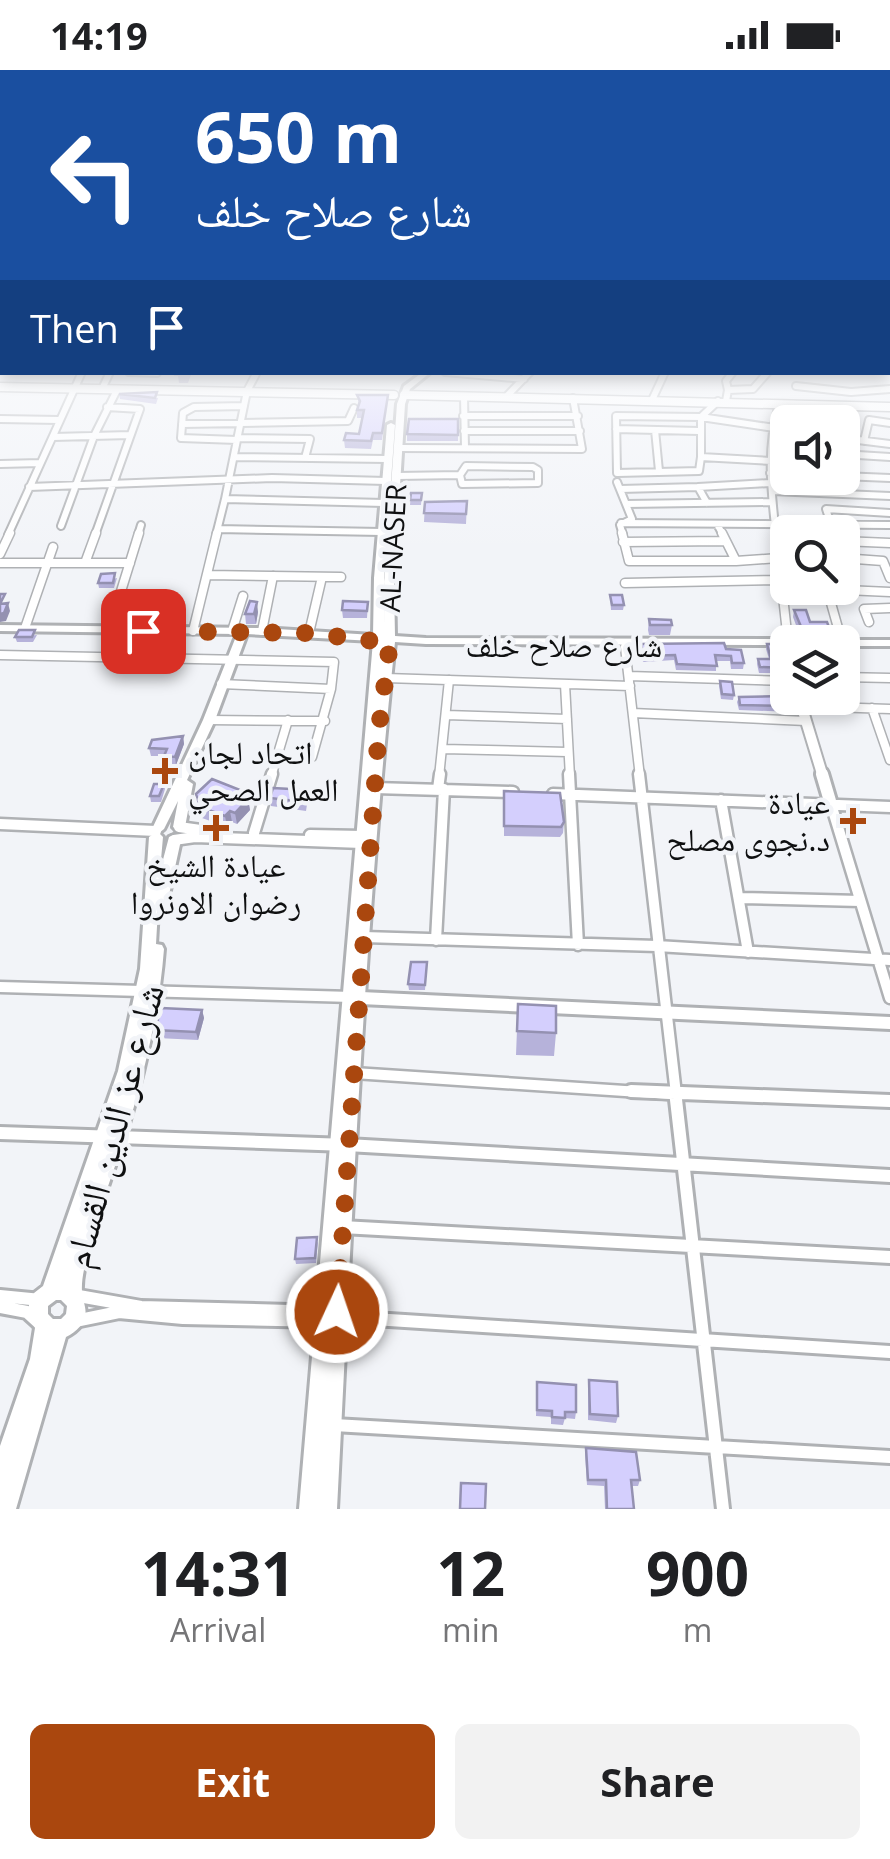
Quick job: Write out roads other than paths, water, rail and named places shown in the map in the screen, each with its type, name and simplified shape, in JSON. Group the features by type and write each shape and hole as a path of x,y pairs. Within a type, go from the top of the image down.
{"main road":[{"path":"326,1509 332,1425 330,1316 386,678 382,532 387,459 395,418"},
{"name":"AL-NASER","path":"384,639 399,418"},
{"name":"شارع صلاح خلف","path":"0,628 262,631 426,641 770,644"},
{"name":"شارع عز الدين القسام","path":"149,990 156,832 210,720 237,631"},
{"path":"310,1509 342,1227 342,1145 354,1074 362,840 384,639"},
{"name":"شارع صلاح خلف","path":"384,639 624,646 770,644"},
{"path":"860,644 890,644"},
{"name":"شارع عز الدين القسام","path":"3,1508 53,1326 77,1304 72,1295 82,1237 149,990 160,898 192,757"},
{"path":"156,832 176,834"},
{"name":"شارع عز الدين القسام","path":"53,1326 37,1313 110,1138"},
{"name":"شارع عز الدين القسام","path":"46,1298 62,1291 72,1295"},
{"path":"0,1476 53,1326"}],"street":[{"path":"61,526 102,418"},
{"path":"85,563 136,418"},
{"path":"184,418 180,436 186,440 310,438 305,458"},
{"path":"193,632 236,457 241,418"},
{"path":"182,424 349,418"},
{"path":"464,418 465,448"},
{"path":"398,448 582,450 578,418"},
{"path":"616,418 617,472 700,471 701,418"},
{"path":"714,418 770,428"},
{"path":"0,419 60,420 0,554"},
{"path":"864,441 869,420 890,424"},
{"path":"616,429 700,431"},
{"path":"655,430 659,472"},
{"path":"464,431 580,432"},
{"path":"52,437 130,435"},
{"path":"860,440 890,444"},
{"path":"860,454 890,456"},
{"path":"236,457 387,459"},
{"path":"701,457 770,460"},
{"path":"0,464 40,464"},
{"path":"466,466 532,467 538,470 538,483 462,484 460,475 466,466"},
{"path":"397,476 460,475"},
{"path":"860,476 890,478"},
{"path":"29,488 230,480 386,481"},
{"path":"621,523 632,518 619,485 770,487"},
{"path":"698,486 706,502"},
{"path":"860,494 890,496"},
{"path":"772,495 773,515"},
{"path":"225,500 384,503"},
{"path":"626,504 772,502"},
{"path":"828,515 826,509 890,513"},
{"path":"621,523 770,523"},
{"path":"621,523 628,561 770,558"},
{"path":"717,524 736,561"},
{"path":"860,525 890,526"},
{"path":"109,630 141,526"},
{"path":"218,529 382,532"},
{"path":"623,542 724,540"},
{"path":"860,541 890,542"},
{"path":"24,628 53,547"},
{"path":"860,559 883,561 890,578"},
{"path":"0,564 130,563"},
{"path":"208,575 341,577"},
{"path":"262,631 274,576"},
{"path":"309,633 322,577"},
{"path":"625,583 770,584"},
{"path":"860,591 890,592"},
{"path":"237,631 243,596"},
{"path":"868,622 864,609 890,608"},
{"path":"134,658 143,631"},
{"path":"624,646 682,1165 719,1446 723,1509"},
{"path":"0,654 334,662 325,720 312,757"},
{"path":"860,677 890,678"},
{"path":"386,678 564,684 770,681"},
{"path":"436,940 449,680"},
{"path":"221,684 330,689"},
{"path":"564,684 578,945"},
{"path":"860,707 890,709"},
{"path":"872,708 890,760"},
{"path":"634,714 806,721"},
{"path":"446,715 567,719"},
{"path":"804,715 860,901 884,960 890,998"},
{"path":"210,720 325,720"},
{"path":"254,833 288,720"},
{"path":"443,749 567,752"},
{"path":"375,788 890,807"},
{"path":"721,800 748,952"},
{"path":"0,824 156,832"},
{"path":"176,834 254,833 362,840"},
{"path":"176,834 362,840"},
{"path":"741,898 860,901"},
{"path":"364,936 656,946 884,960"},
{"path":"0,987 355,997 890,1023"},
{"path":"354,1074 674,1094 890,1101"},
{"path":"0,1133 342,1145 890,1176"},
{"path":"342,1227 692,1249 890,1256"},
{"path":"72,1295 140,1306 890,1352"},
{"path":"0,1296 46,1298"},
{"path":"0,1307 26,1312 53,1326 119,1312 182,1318 330,1316"},
{"path":"332,1425 890,1457"},
{"path":"3,1508 17,1509"}],"place":[{"name":"اتحاد لجان العمل الصحي","path":"165,771"},
{"name":"عيادة د.نجوى مصلح","path":"853,821"},
{"name":"عيادة الشيخ رضوان الاونروا","path":"216,828"}]}
